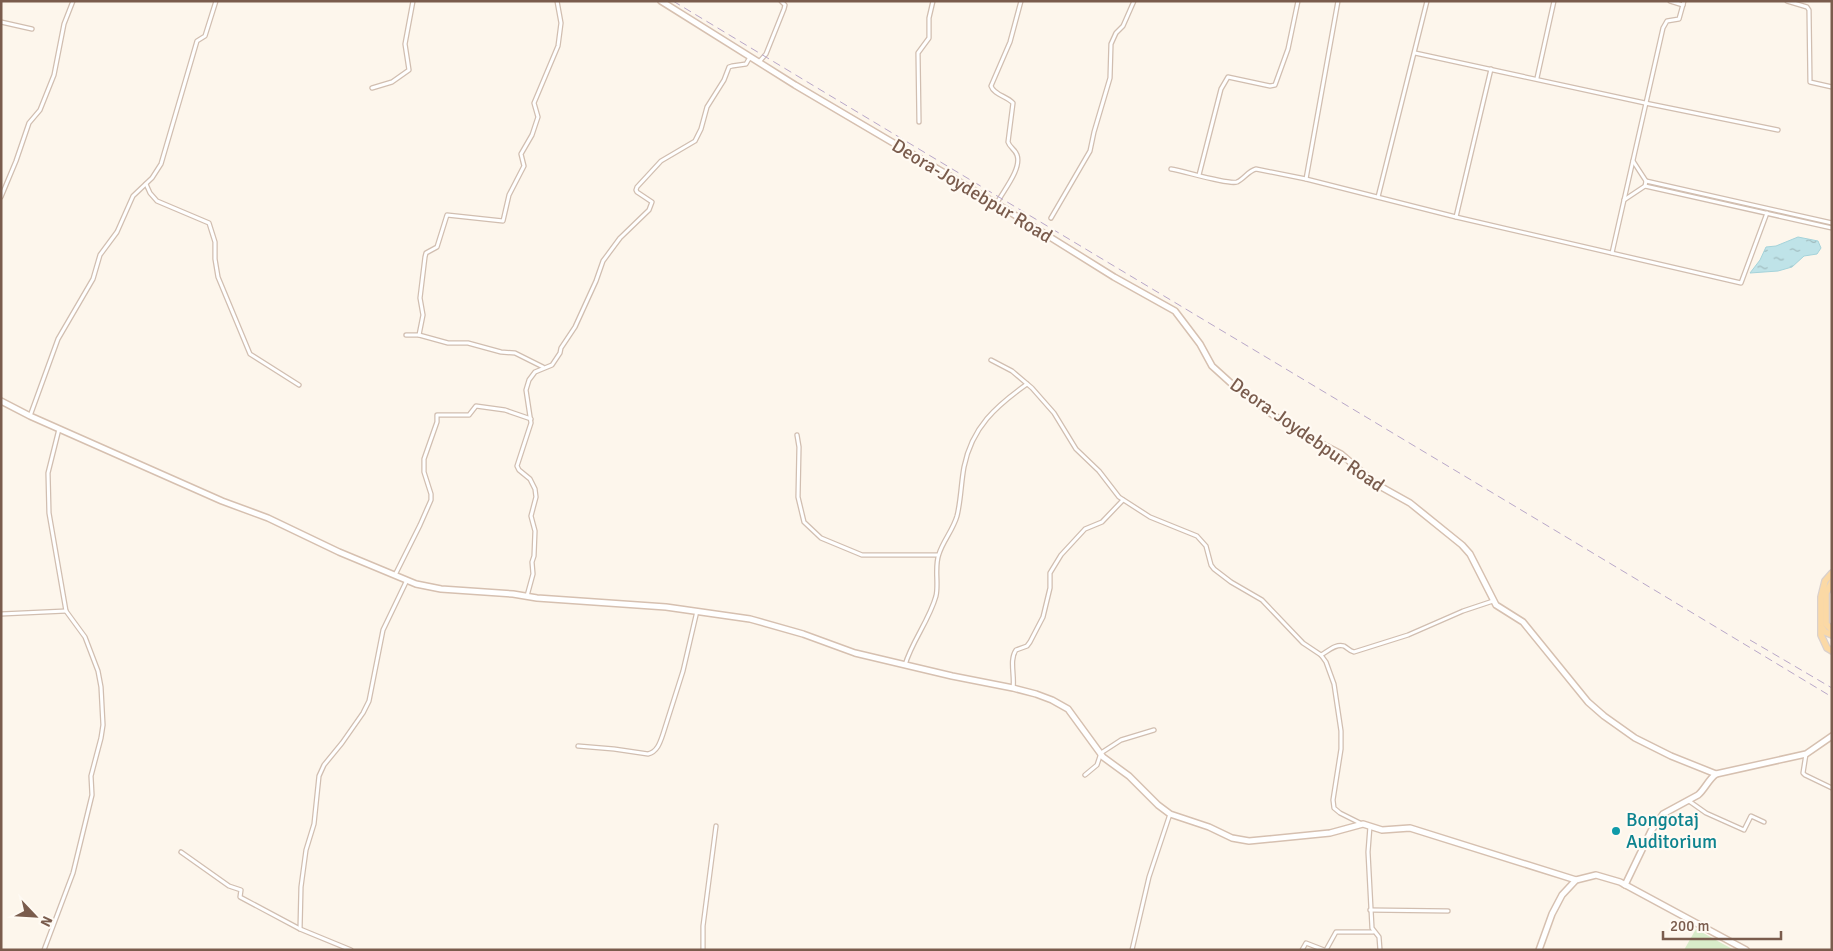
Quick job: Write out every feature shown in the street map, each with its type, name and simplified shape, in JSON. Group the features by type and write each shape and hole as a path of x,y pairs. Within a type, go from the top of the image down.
{"main road":[{"path":"1832,573 1822,589 1821,627 1824,643 1832,650"},
{"path":"1831,584 1826,593 1826,624 1832,630"},
{"path":"1821,627 1825,632 1832,635"}],"street":[{"path":"1,197 29,123 40,110 51,83 64,24 73,1"},
{"path":"30,416 58,339 93,279 100,255 117,232 132,196 152,178 161,164 197,41 205,36 216,1"},
{"path":"372,88 392,82 409,70 405,44 413,1"},
{"path":"419,335 423,315 420,298 425,256 426,253 438,247 448,215 502,222 504,220 509,195 524,166 521,154 532,136 538,117 534,103 558,46 561,23 557,1"},
{"name":"Deora-Joydebpur Road","path":"660,1 795,85 997,204 1114,277 1175,311 1200,344 1212,366 1233,385 1282,421 1341,454 1376,484 1410,503 1462,544 1482,577 1493,601 1502,610 1523,622 1588,702 1635,738 1716,774"},
{"path":"760,62 766,54 784,9 781,1"},
{"path":"919,122 918,53 929,38 929,18 933,1"},
{"path":"997,204 1014,175 1018,161 1017,155 1008,142 1013,103 1010,99 993,91 991,86 1010,42 1021,1"},
{"path":"1051,218 1090,151 1110,78 1111,44 1116,33 1123,26 1134,1"},
{"path":"1199,175 1221,89 1228,77 1275,86 1288,49 1298,1"},
{"path":"1306,179 1338,1"},
{"path":"1378,197 1427,1"},
{"path":"1537,78 1554,1"},
{"path":"1612,253 1663,28 1667,21 1678,21 1684,3 1670,1"},
{"path":"1787,1 1809,10 1810,82 1832,87"},
{"path":"1,22 32,29"},
{"path":"1415,53 1537,78 1645,104 1778,130"},
{"path":"527,596 533,574 532,562 535,531 531,516 536,498 535,489 530,479 517,466 531,419 526,390 532,376 543,367 552,365 560,353 575,327 603,261 620,238 652,204 652,202 637,192 637,187 661,161 695,141 701,129 707,107 724,80 729,68 746,64 751,56"},
{"path":"1456,217 1491,69"},
{"path":"1624,200 1645,186 1646,181 1633,160"},
{"path":"1171,169 1228,183 1239,181 1251,170 1256,169 1306,179 1456,217 1741,283 1767,213"},
{"path":"1646,181 1832,223"},
{"path":"146,184 150,193 157,200 209,223 214,242 218,277 250,354 299,385"},
{"path":"1645,186 1832,228"},
{"path":"406,335 419,335 448,343 468,343 501,352 515,353 543,367"},
{"path":"991,360 1012,371 1054,412 1076,449 1099,471 1122,500 1150,517 1197,536 1206,546 1211,565 1214,569 1262,600 1303,643 1321,655 1326,662 1334,684 1341,731 1341,749 1333,800 1334,808 1363,824 1382,830 1410,828 1576,880"},
{"path":"904,665 909,651 925,625 936,596 938,555 956,519 961,500 964,465 980,425 1003,402 1027,384"},
{"path":"1,401 30,416 395,575 435,588 698,611 750,618 855,653 1013,688 1052,700 1068,708 1109,762 1129,776 1158,805 1170,814 1242,840 1330,834 1363,824"},
{"path":"395,575 431,500 424,472 424,459 437,422 437,415 469,415 476,406 505,410 531,419"},
{"path":"44,950 73,873 92,795 91,776 103,725 101,687 98,671 85,638 66,611 49,513 48,473 59,428"},
{"path":"797,435 799,447 798,498 804,522 822,538 862,554 938,555"},
{"path":"1013,688 1015,678 1012,656 1016,650 1027,646 1043,617 1048,596 1050,574 1054,567 1061,555 1085,530 1102,522 1122,500"},
{"path":"300,929 304,868 307,844 314,824 319,776 324,765 342,743 369,701 383,630 407,580"},
{"path":"1321,655 1339,646 1344,646 1351,652 1354,652 1408,635 1463,611 1493,601"},
{"path":"1,614 66,611"},
{"path":"578,746 614,748 648,754 654,753 666,725 683,671 698,611"},
{"path":"1085,775 1097,765 1101,753 1121,740 1154,730"},
{"path":"1626,885 1656,823 1663,814 1689,801 1703,791 1716,774 1806,754 1832,736"},
{"path":"1806,754 1803,773 1805,776 1832,788"},
{"path":"1689,801 1706,813 1744,830 1750,816 1764,822"},
{"path":"1132,950 1149,877 1170,814"},
{"path":"703,950 703,926 716,826"},
{"path":"1370,826 1368,852 1370,910 1373,932"},
{"path":"181,852 229,886 241,890 240,897 300,929 351,950"},
{"path":"1539,950 1559,901 1567,889 1576,880 1596,876 1626,885 1746,950"},
{"path":"1370,910 1448,912"},
{"path":"1302,950 1306,943 1325,950 1336,932 1373,932 1379,937 1380,950"}],"green space":[{"path":"1696,929 1734,950 1684,950"}],"water":[{"path":"1798,237 1818,241 1821,248 1817,254 1804,256 1792,267 1778,271 1750,273 1760,260 1766,247 1776,246"}],"railway":[{"path":"673,1 1832,697"},
{"path":"1750,640 1832,688"}],"place":[{"name":"Bongotaj Auditorium","path":"1616,831"}]}
